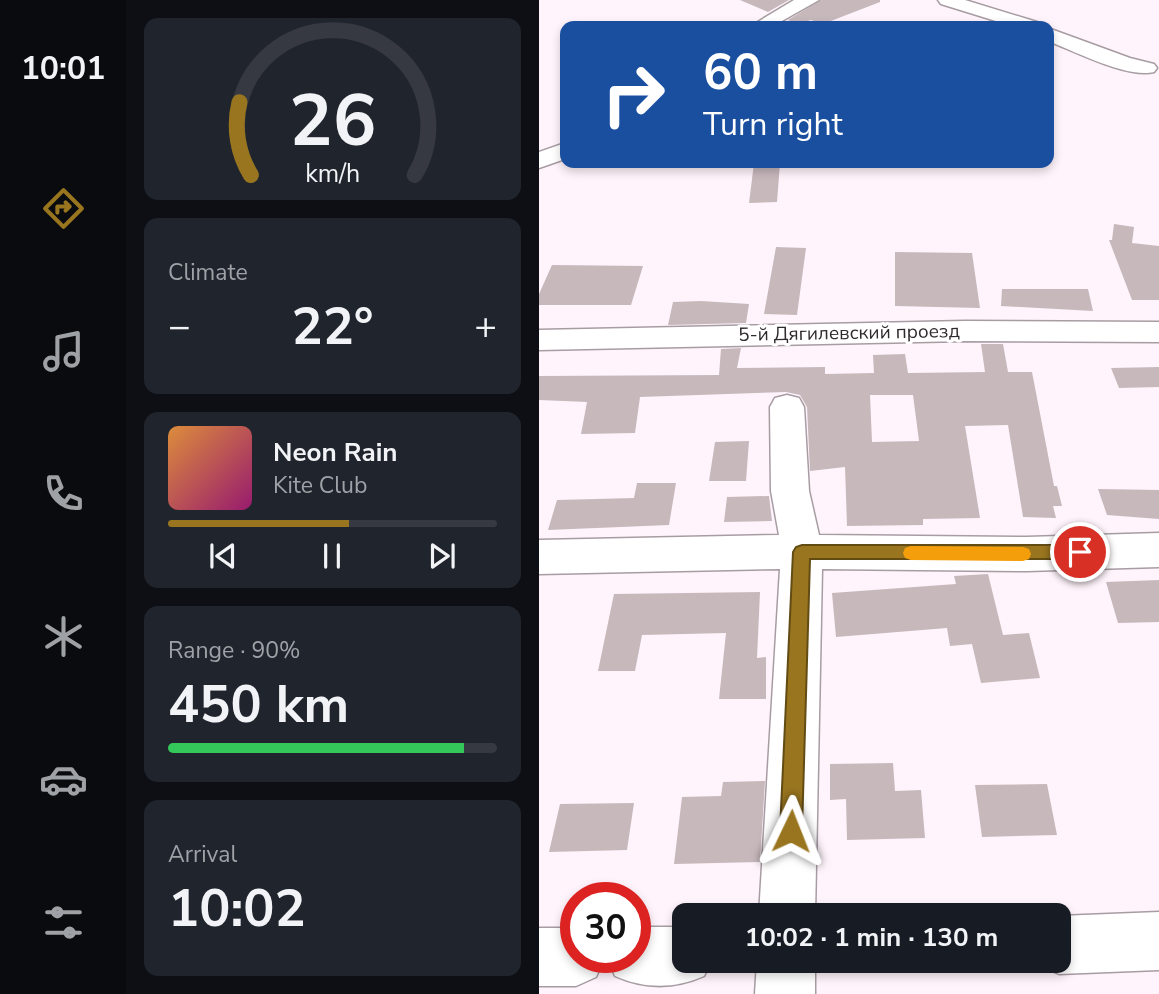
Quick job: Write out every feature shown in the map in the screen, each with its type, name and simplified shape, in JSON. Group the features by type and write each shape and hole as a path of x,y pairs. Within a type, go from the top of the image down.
{"street":[{"path":"770,21 810,0"},
{"path":"947,0 1014,21"},
{"path":"1054,36 1124,63 1153,64"},
{"path":"1116,85 1153,64"},
{"path":"539,161 560,152"},
{"name":"5-й Дягилевский проезд","path":"539,340 965,331 1159,332"},
{"path":"787,407 790,491 802,552 787,903"},
{"path":"539,557 802,552 1027,554 1159,550"},
{"path":"1071,945 1159,941"},
{"path":"651,956 672,956"},
{"path":"539,957 560,957"},
{"path":"785,994 786,973"}],"building":[{"path":"740,0 789,0 768,12"},
{"path":"821,0 880,0 831,21 788,20"},
{"path":"753,168 780,168 777,202 749,203"},
{"path":"1114,224 1134,227 1132,243 1159,246 1159,300 1132,300 1109,240 1112,240"},
{"path":"776,247 806,248 797,315 764,314"},
{"path":"895,252 972,253 980,308 895,306"},
{"path":"552,265 643,266 631,305 539,305 539,294"},
{"path":"1002,289 1088,289 1093,311 1001,306"},
{"path":"673,302 749,304 746,323 668,325"},
{"path":"981,344 1003,344 1008,372 1032,372 1054,486 1057,486 1062,506 1053,506 1056,518 1023,517 1008,425 965,426 980,518 923,519 923,525 847,526 845,467 810,471 807,407 800,395 786,392 640,397 635,433 581,434 587,402 539,400 539,376 719,375 721,349 741,348 737,368 825,367 825,374 874,373 873,355 905,354 908,373 985,372","holes":["870,395 913,395 919,441 872,442"]},
{"path":"1159,367 1159,387 1119,388 1111,368"},
{"path":"749,441 746,481 709,481 715,442"},
{"path":"637,483 676,483 669,525 548,530 557,500 634,498"},
{"path":"1098,489 1159,490 1159,519 1107,515"},
{"path":"769,496 772,521 724,522 727,497"},
{"path":"988,574 1003,635 1029,633 1040,678 981,683 972,644 950,646 947,628 836,637 832,593 956,584 954,576"},
{"path":"1159,580 1159,622 1118,623 1106,582"},
{"path":"760,592 757,658 766,657 766,699 719,699 726,633 642,635 635,671 598,671 614,594"},
{"path":"893,763 895,791 921,790 925,838 847,840 846,799 830,800 830,764"},
{"path":"765,781 760,862 674,864 682,797 721,796 723,782"},
{"path":"1047,784 1057,835 982,837 975,785"},
{"path":"634,803 627,850 549,852 560,804"}],"slow traffic":[{"path":"911,553 1023,554"}],"route":[{"path":"791,831 802,552 1080,552"}]}
